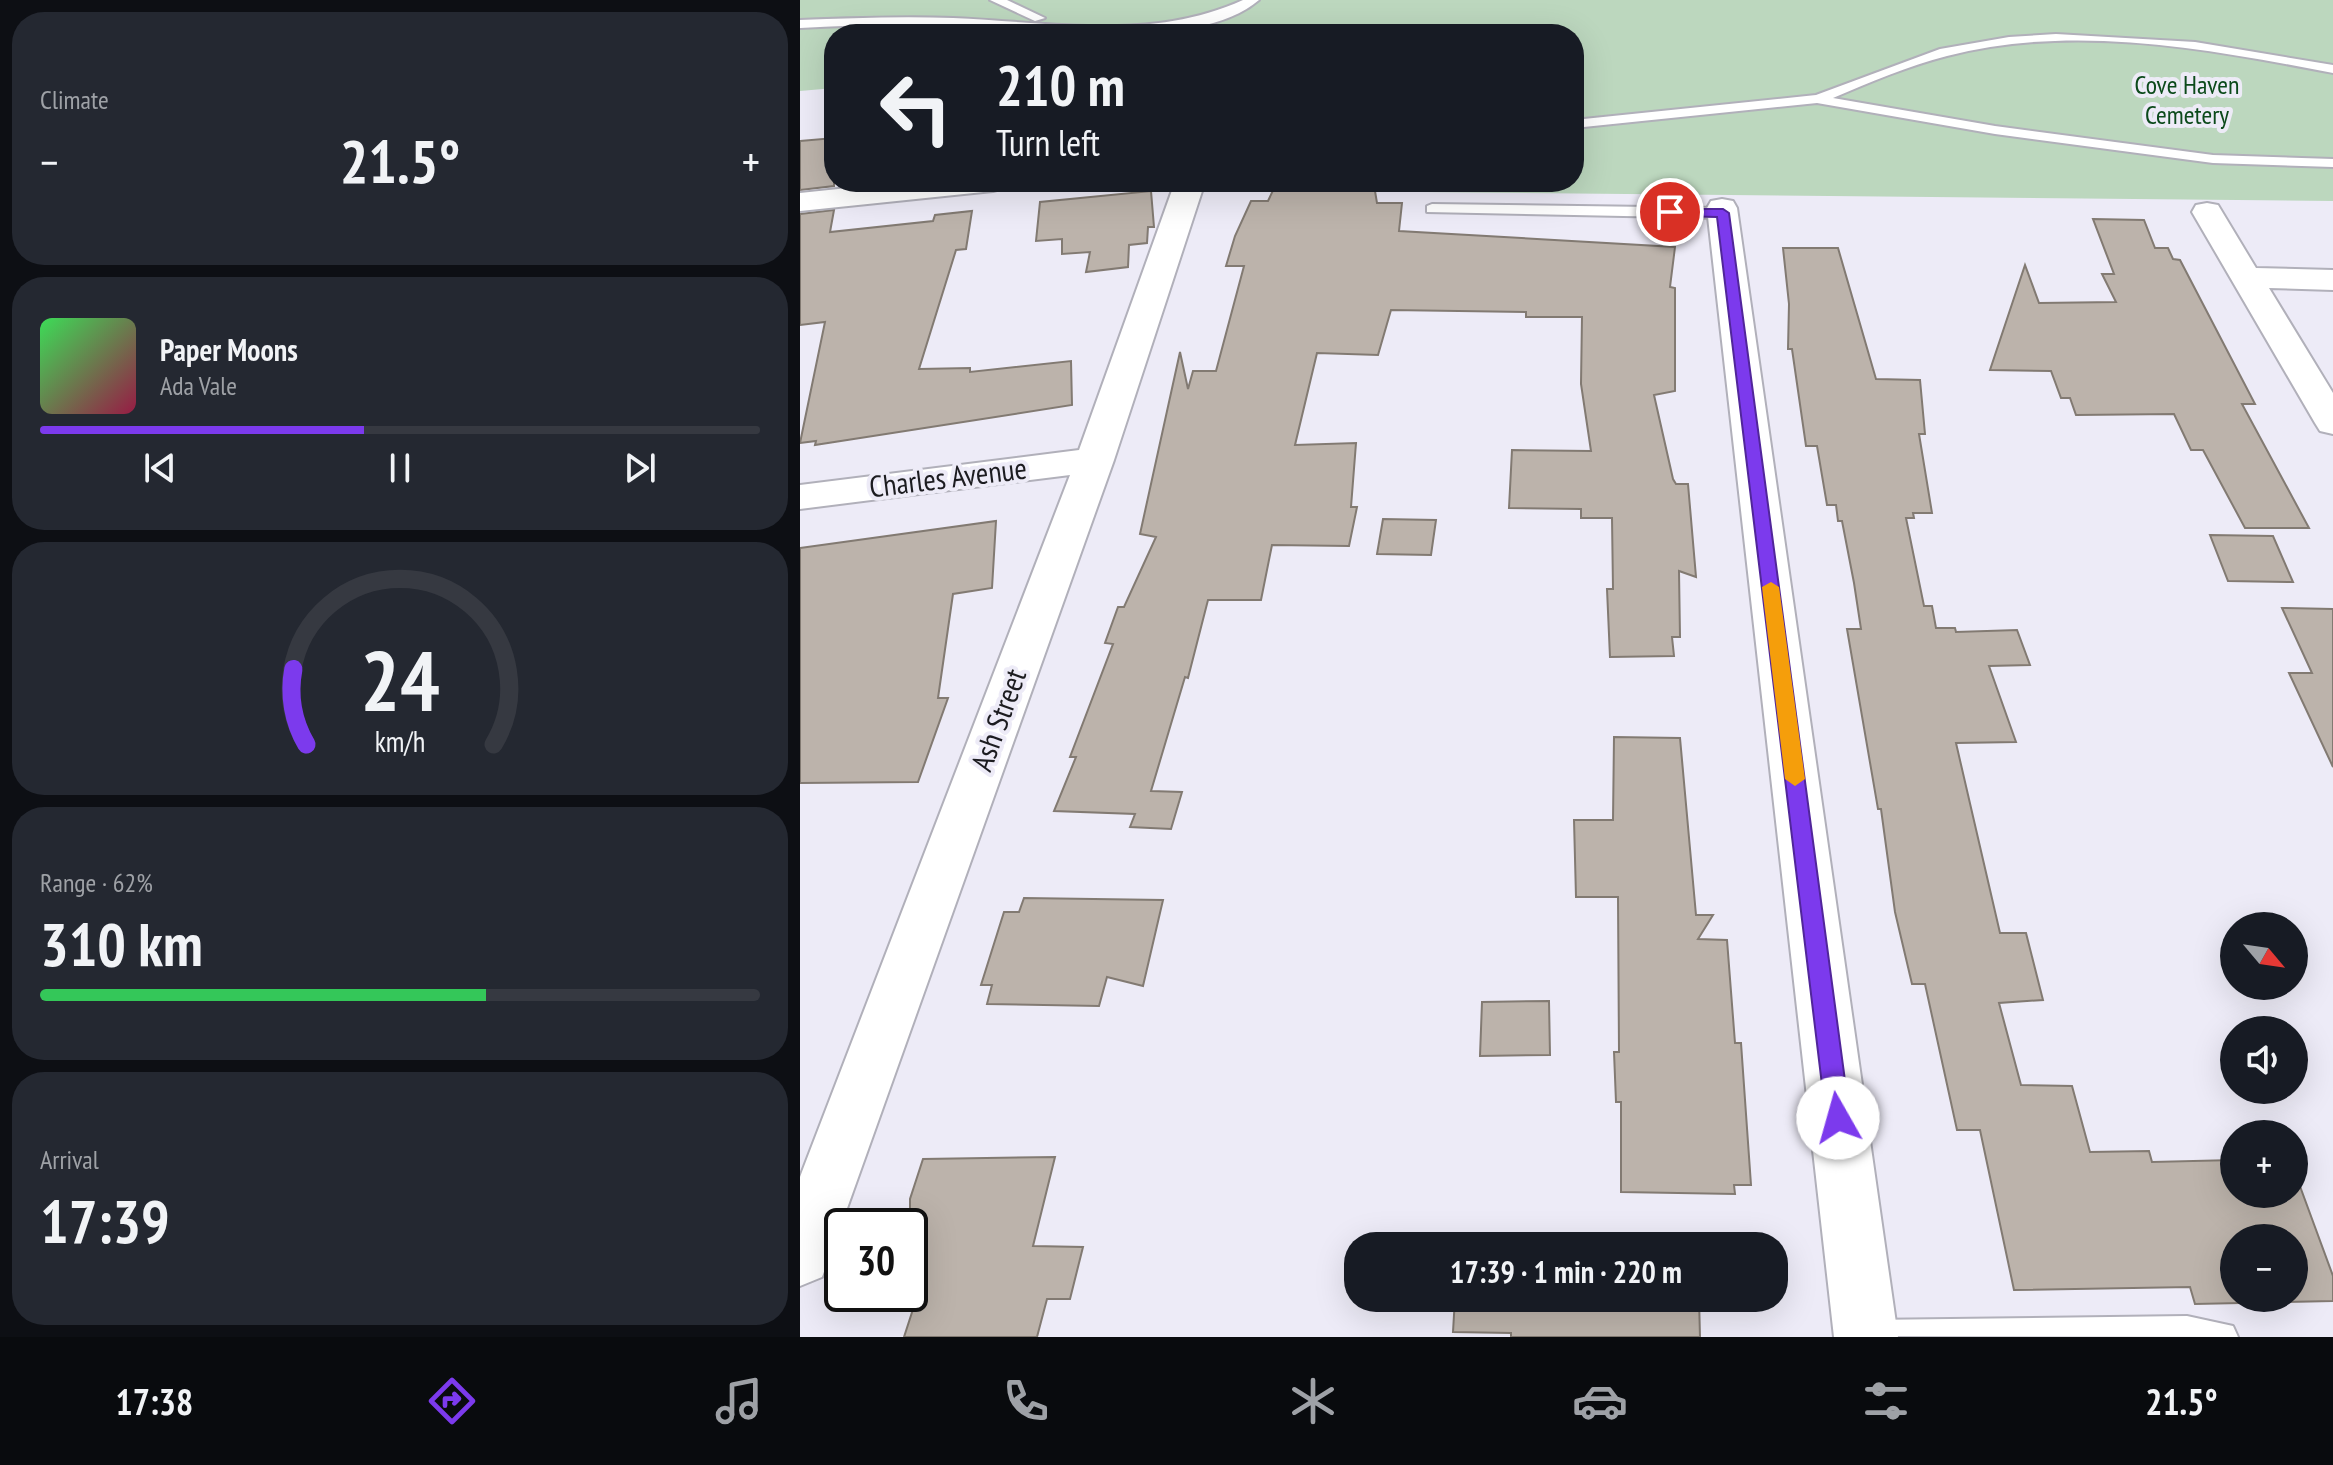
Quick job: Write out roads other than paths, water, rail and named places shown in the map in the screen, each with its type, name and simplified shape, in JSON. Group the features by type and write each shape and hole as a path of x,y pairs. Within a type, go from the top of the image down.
{"street":[{"path":"800,202 896,192"},
{"name":"Ash Street","path":"800,1256 1095,460 1187,192"},
{"path":"1723,211 1866,1337"},
{"path":"2207,212 2333,423"},
{"path":"2245,277 2333,280"},
{"name":"Charles Avenue","path":"800,497 1095,460"}],"lane":[{"path":"996,0 1015,11 1056,24"},
{"path":"1188,24 1200,23 1253,0"},
{"path":"800,24 863,21 951,24"},
{"path":"1584,123 1817,99 1903,65 1962,48 2036,39 2128,37 2188,42 2333,69"},
{"path":"1817,99 1995,130 2213,159 2333,163"},
{"path":"1432,209 1723,211"},
{"path":"1866,1337 2187,1332 2222,1337"}],"park label":[{"name":"Cove Haven Cemetery","path":"2187,100"}]}
